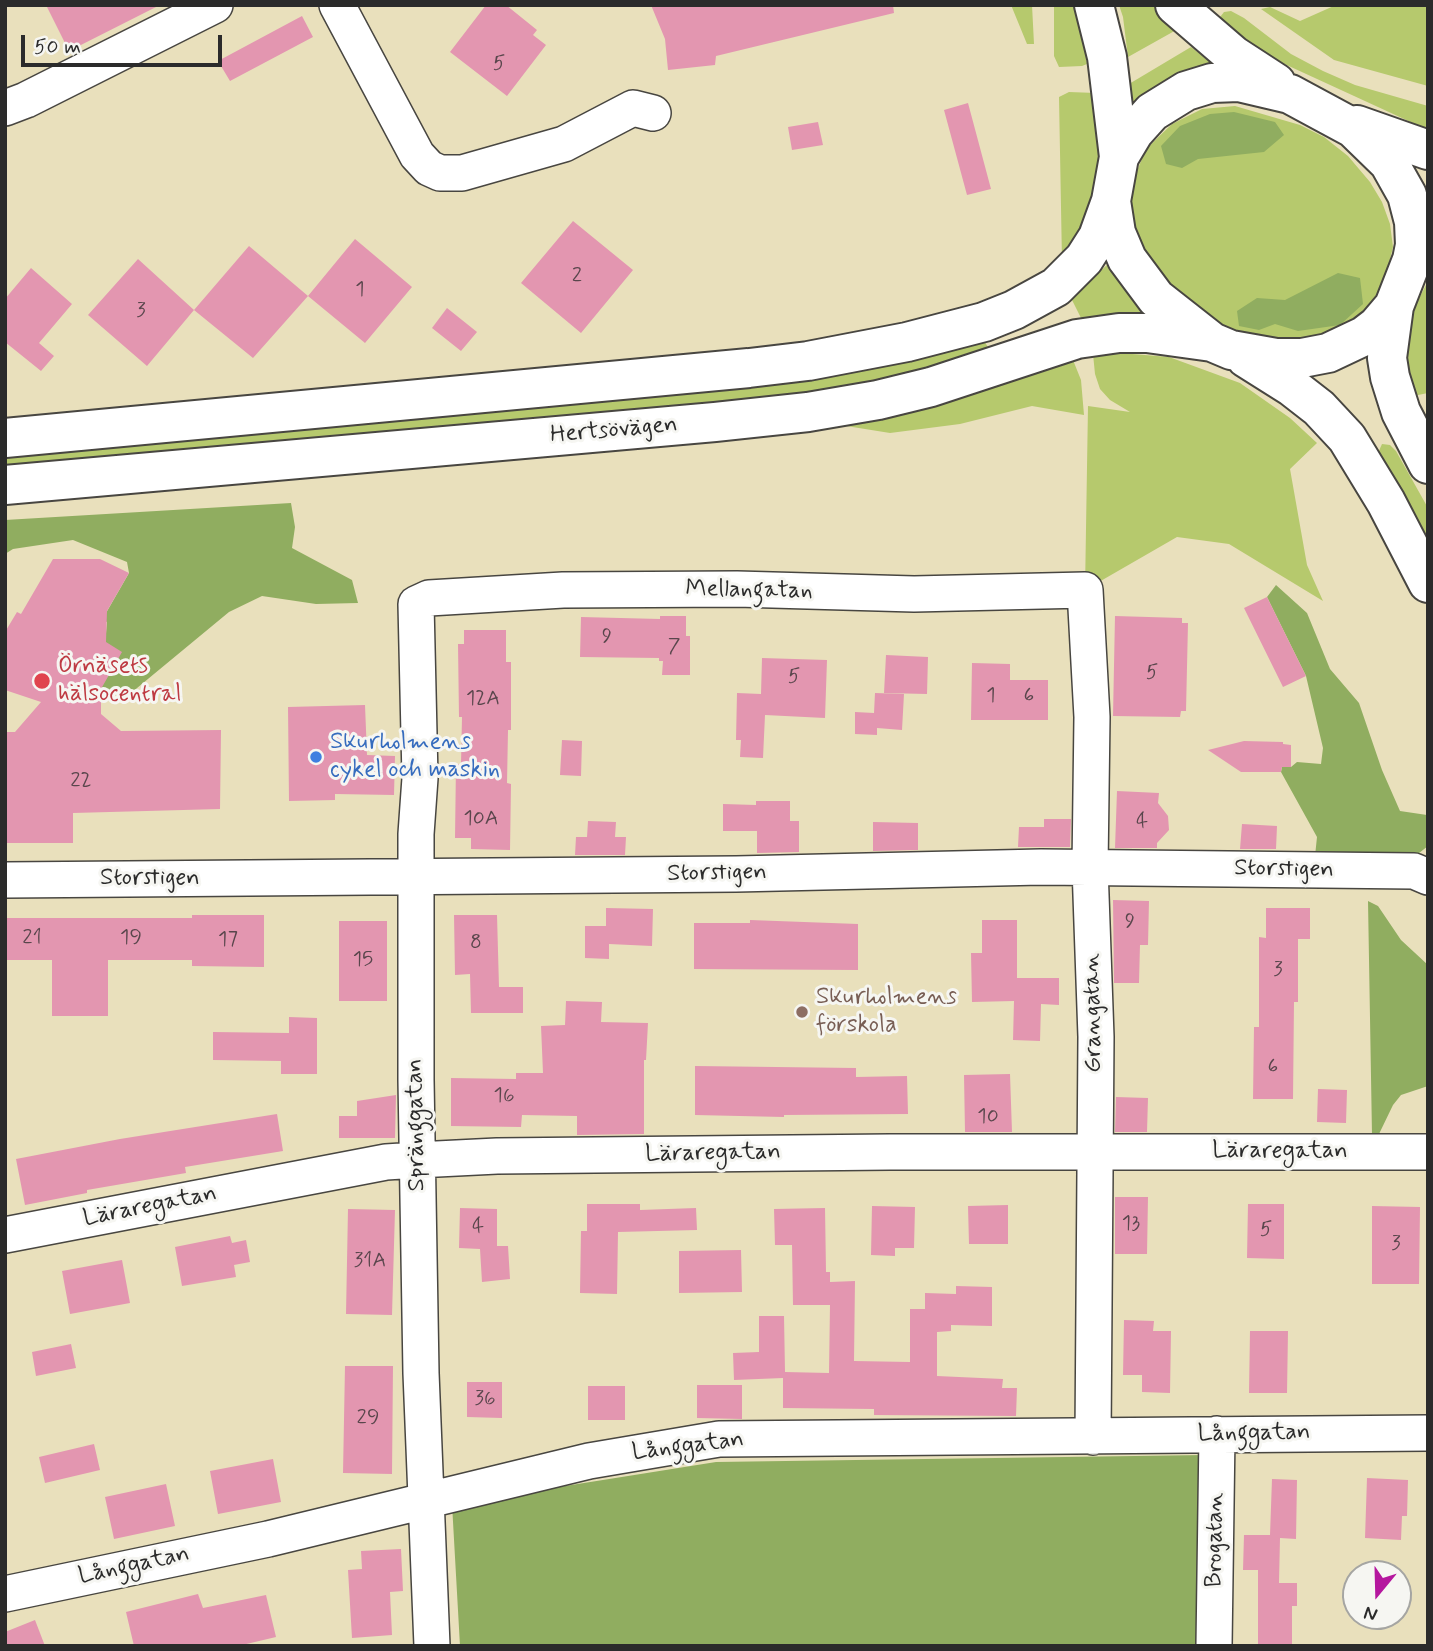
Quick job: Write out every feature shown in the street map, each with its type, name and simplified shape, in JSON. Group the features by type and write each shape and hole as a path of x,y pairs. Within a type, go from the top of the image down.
{"main road":[{"path":"1094,5 1107,57 1119,157 1111,201 1116,233 1127,259 1138,276 1168,309 1222,346 1292,387 1319,408 1347,438 1386,502 1428,583"},
{"path":"1175,5 1233,55 1353,128 1389,163 1407,195 1414,222 1415,245 1398,297 1387,358 1401,412 1428,464"},
{"path":"1119,157 1134,132 1163,104 1198,86 1239,82 1290,94 1428,150"},
{"name":"Hertsövägen","path":"5,438 749,368 808,361 907,342 1014,310 1056,286 1084,259 1098,237 1111,201"},
{"path":"1398,297 1428,253"},
{"name":"Hertsövägen","path":"5,485 808,412 878,400 931,387 1077,339 1119,333 1147,333 1276,358 1302,358 1328,353 1364,336 1377,326 1398,297"}],"street":[{"path":"5,108 39,94 215,5"},
{"path":"337,5 417,155 429,169 440,173 462,173 564,144 633,108 653,113"},
{"name":"Mellangatan","path":"416,604 429,598 451,595 563,590 737,589 914,594 1085,590"},
{"name":"Grangatan","path":"1085,590 1092,718 1090,867 1096,1037 1093,1437"},
{"name":"Spränggatan","path":"416,604 420,778 416,877 418,1160 432,1646"},
{"name":"Storstigen","path":"5,880 1090,867 1414,871 1428,877"},
{"name":"Läraregatan","path":"5,1235 386,1162 418,1160 497,1156 877,1152 1428,1152"},
{"name":"Långgatan","path":"5,1594 268,1539 589,1461 719,1438 1428,1433"},
{"name":"Brogatan","path":"1214,1646 1217,1434"}],"green space":[{"path":"1011,5 1032,5 1034,44 1027,44"},
{"path":"1054,5 1075,5 1082,27 1087,64 1059,67 1054,56"},
{"path":"1119,5 1156,5 1178,29 1128,57"},
{"path":"1336,5 1428,5 1428,86 1334,60 1261,9 1270,7 1300,21"},
{"path":"1231,11 1291,54 1323,71 1355,85 1428,106 1428,130 1254,50 1217,21 1224,12"},
{"path":"1191,47 1215,66 1130,111 1129,84"},
{"path":"1069,92 1096,93 1099,183 1092,220 1062,262 1059,97"},
{"path":"1235,106 1300,125 1324,137 1348,156 1370,182 1382,202 1390,224 1393,247 1385,280 1370,307 1345,328 1314,342 1273,343 1231,330 1190,306 1144,258 1133,231 1130,205 1134,178 1146,149 1172,124 1202,109"},
{"path":"1234,112 1275,122 1284,135 1264,152 1198,159 1182,168 1166,164 1161,146 1180,126 1210,114"},
{"path":"1108,264 1124,289 1149,313 1081,318 1071,298"},
{"path":"1338,273 1360,278 1363,304 1340,325 1298,331 1275,324 1259,330 1239,326 1237,311 1257,298 1285,300"},
{"path":"1428,281 1428,393 1413,396 1406,346 1411,314"},
{"path":"984,341 988,347 979,354 829,392 396,434 5,466 5,450 672,395 813,380 914,361"},
{"path":"1093,354 1169,357 1240,383 1290,418 1317,443 1290,469 1307,565 1323,601 1229,544 1177,537 1085,590 1088,406 1130,412 1110,400 1100,389"},
{"path":"1073,360 1081,380 1084,415 1032,406 960,424 890,433 840,425"},
{"path":"1382,444 1390,445 1396,451 1428,508 1428,538 1378,453"},
{"path":"291,503 295,527 292,548 352,580 358,603 316,604 262,596 229,612 131,693 101,689 107,622 102,620 129,573 127,562 73,540 13,549 5,554 5,520"},
{"path":"1276,585 1307,613 1330,669 1359,703 1382,770 1400,811 1427,815 1428,846 1414,857 1315,856 1317,837 1281,772 1282,767 1291,767 1297,762 1321,764 1323,748 1306,676 1267,597"},
{"path":"1368,901 1378,906 1401,940 1428,965 1428,1086 1401,1095 1379,1134 1372,1135"},
{"path":"1205,1455 1204,1646 460,1646 452,1504 716,1462"}],"building":[{"path":"46,5 160,5 69,51"},
{"path":"486,5 506,5 537,30 533,35 546,45 507,96 450,52"},
{"path":"651,5 893,5 894,13 716,56 715,65 668,70 665,39"},
{"path":"302,16 313,37 230,81 218,61"},
{"path":"968,103 991,189 967,195 944,110"},
{"path":"818,122 823,145 792,150 788,127"},
{"path":"573,221 633,270 581,333 521,283"},
{"path":"355,239 412,287 365,343 308,296"},
{"path":"249,246 308,296 253,358 194,310"},
{"path":"138,259 194,310 147,366 88,315"},
{"path":"31,268 72,304 39,343 54,356 41,371 5,342 5,299"},
{"path":"447,308 477,332 461,351 432,328"},
{"path":"53,559 100,559 129,573 107,611 106,642 122,652 101,689 101,714 121,731 221,730 220,809 73,813 73,843 5,843 5,732 15,732 41,702 5,690 5,632 17,612 21,614"},
{"path":"1267,597 1306,676 1283,687 1244,608"},
{"path":"660,616 686,616 686,636 690,636 690,675 662,675 663,661 659,661 659,658 580,657 581,617 660,619"},
{"path":"1115,616 1182,618 1182,623 1188,623 1186,711 1181,711 1180,717 1113,716"},
{"path":"464,630 506,630 506,662 511,662 511,730 508,730 507,783 511,784 510,850 471,849 471,838 455,838 456,764 461,764 462,717 459,717 458,644 464,644"},
{"path":"886,655 928,657 927,694 884,693"},
{"path":"762,658 827,660 825,718 765,715 763,758 740,757 741,740 736,740 737,693 761,694"},
{"path":"972,663 1010,664 1010,680 1048,680 1048,720 971,720"},
{"path":"875,693 904,694 902,730 877,728 877,735 855,734 855,712 874,713"},
{"path":"365,705 367,755 395,756 394,795 335,794 335,800 289,801 288,707"},
{"path":"562,740 582,741 581,776 560,775"},
{"path":"1244,741 1283,742 1291,745 1291,767 1282,767 1281,772 1241,772 1208,750"},
{"path":"1117,791 1159,793 1158,803 1168,816 1169,830 1157,843 1157,848 1115,848"},
{"path":"756,801 790,801 790,821 799,821 799,852 757,853 757,831 723,831 723,804 756,805"},
{"path":"1044,819 1071,819 1070,847 1018,847 1019,827 1044,827"},
{"path":"588,821 616,822 615,837 626,837 625,855 575,855 576,837 587,837"},
{"path":"873,822 918,823 918,850 873,851"},
{"path":"1242,824 1277,826 1276,849 1240,849"},
{"path":"1113,900 1149,901 1148,945 1140,945 1139,983 1114,983"},
{"path":"606,908 653,909 652,946 609,944 609,959 585,958 585,926 606,926"},
{"path":"1266,908 1310,908 1310,939 1298,939 1293,1099 1253,1099 1254,1027 1259,1027 1259,937 1266,938"},
{"path":"192,915 264,915 264,967 192,966 192,960 108,960 108,1016 52,1016 52,960 5,960 5,918 192,918"},
{"path":"454,915 497,915 499,987 523,987 523,1013 471,1013 470,974 455,975"},
{"path":"750,920 858,924 858,970 694,969 694,923 750,923"},
{"path":"982,920 1017,920 1017,978 1059,978 1059,1005 1041,1004 1040,1041 1013,1040 1014,1001 972,1002 971,953 982,953"},
{"path":"339,921 387,921 387,1001 339,1001"},
{"path":"566,1001 602,1002 601,1022 648,1023 644,1060 644,1134 577,1135 577,1116 522,1115 521,1127 451,1126 451,1078 516,1079 516,1073 543,1073 541,1026 565,1025"},
{"path":"289,1017 317,1018 317,1074 281,1074 281,1061 213,1060 213,1032 289,1033"},
{"path":"695,1066 856,1068 856,1077 907,1076 908,1114 784,1117 695,1115"},
{"path":"1010,1074 1012,1132 965,1132 964,1075"},
{"path":"1318,1089 1347,1090 1346,1123 1317,1122"},
{"path":"396,1095 395,1138 339,1138 339,1116 357,1116 357,1101"},
{"path":"1116,1097 1148,1098 1147,1132 1115,1132"},
{"path":"277,1114 283,1151 185,1167 186,1173 87,1190 87,1193 25,1205 16,1159"},
{"path":"1115,1197 1148,1197 1147,1254 1115,1254"},
{"path":"587,1204 640,1204 640,1210 696,1208 697,1230 618,1232 617,1294 580,1293 581,1231 587,1231"},
{"path":"1248,1204 1284,1204 1284,1259 1247,1258"},
{"path":"1008,1205 1008,1244 969,1244 968,1206"},
{"path":"872,1206 915,1207 914,1248 895,1248 895,1256 871,1255"},
{"path":"1372,1206 1420,1207 1419,1284 1372,1284"},
{"path":"460,1208 497,1209 497,1246 508,1246 510,1279 482,1282 480,1249 459,1248"},
{"path":"825,1208 826,1272 830,1272 830,1282 855,1281 854,1361 910,1362 910,1309 925,1309 925,1293 956,1294 956,1286 992,1287 992,1326 951,1325 951,1331 937,1332 937,1376 1003,1379 1002,1388 1017,1388 1016,1416 874,1415 874,1409 783,1408 783,1378 734,1380 733,1353 759,1352 759,1316 784,1316 785,1372 829,1373 830,1305 793,1305 792,1245 775,1245 774,1209"},
{"path":"348,1209 395,1210 392,1315 346,1314"},
{"path":"230,1236 232,1243 246,1240 250,1262 234,1265 236,1277 182,1286 175,1247"},
{"path":"741,1250 742,1292 679,1293 679,1251"},
{"path":"122,1260 130,1303 70,1314 62,1271"},
{"path":"1124,1320 1154,1321 1153,1331 1171,1331 1170,1393 1142,1392 1142,1375 1123,1375"},
{"path":"1250,1331 1288,1331 1287,1393 1249,1393"},
{"path":"71,1344 76,1368 36,1376 32,1352"},
{"path":"345,1366 393,1366 392,1474 343,1473"},
{"path":"467,1382 502,1382 502,1418 467,1417"},
{"path":"697,1385 742,1385 742,1419 697,1418"},
{"path":"588,1386 625,1386 625,1420 588,1420"},
{"path":"94,1444 100,1470 45,1483 39,1457"},
{"path":"273,1459 281,1502 218,1514 210,1471"},
{"path":"1367,1478 1408,1480 1407,1516 1402,1516 1401,1540 1365,1538"},
{"path":"1272,1479 1297,1480 1296,1539 1280,1538 1279,1583 1297,1583 1297,1606 1292,1606 1292,1646 1258,1646 1258,1570 1243,1570 1244,1535 1270,1535"},
{"path":"166,1484 175,1526 114,1539 105,1497"},
{"path":"401,1549 403,1591 390,1592 392,1635 352,1638 348,1570 362,1569 361,1551"},
{"path":"198,1594 203,1608 266,1595 276,1637 238,1646 134,1646 126,1612"},
{"path":"35,1620 45,1646 5,1646 5,1632"}],"place":[{"name":"Örnäsets hälsocentral","path":"42,681"},
{"name":"Skurholmens cykel och maskin","path":"316,757"},
{"name":"Skurholmens förskola","path":"802,1012"}]}
